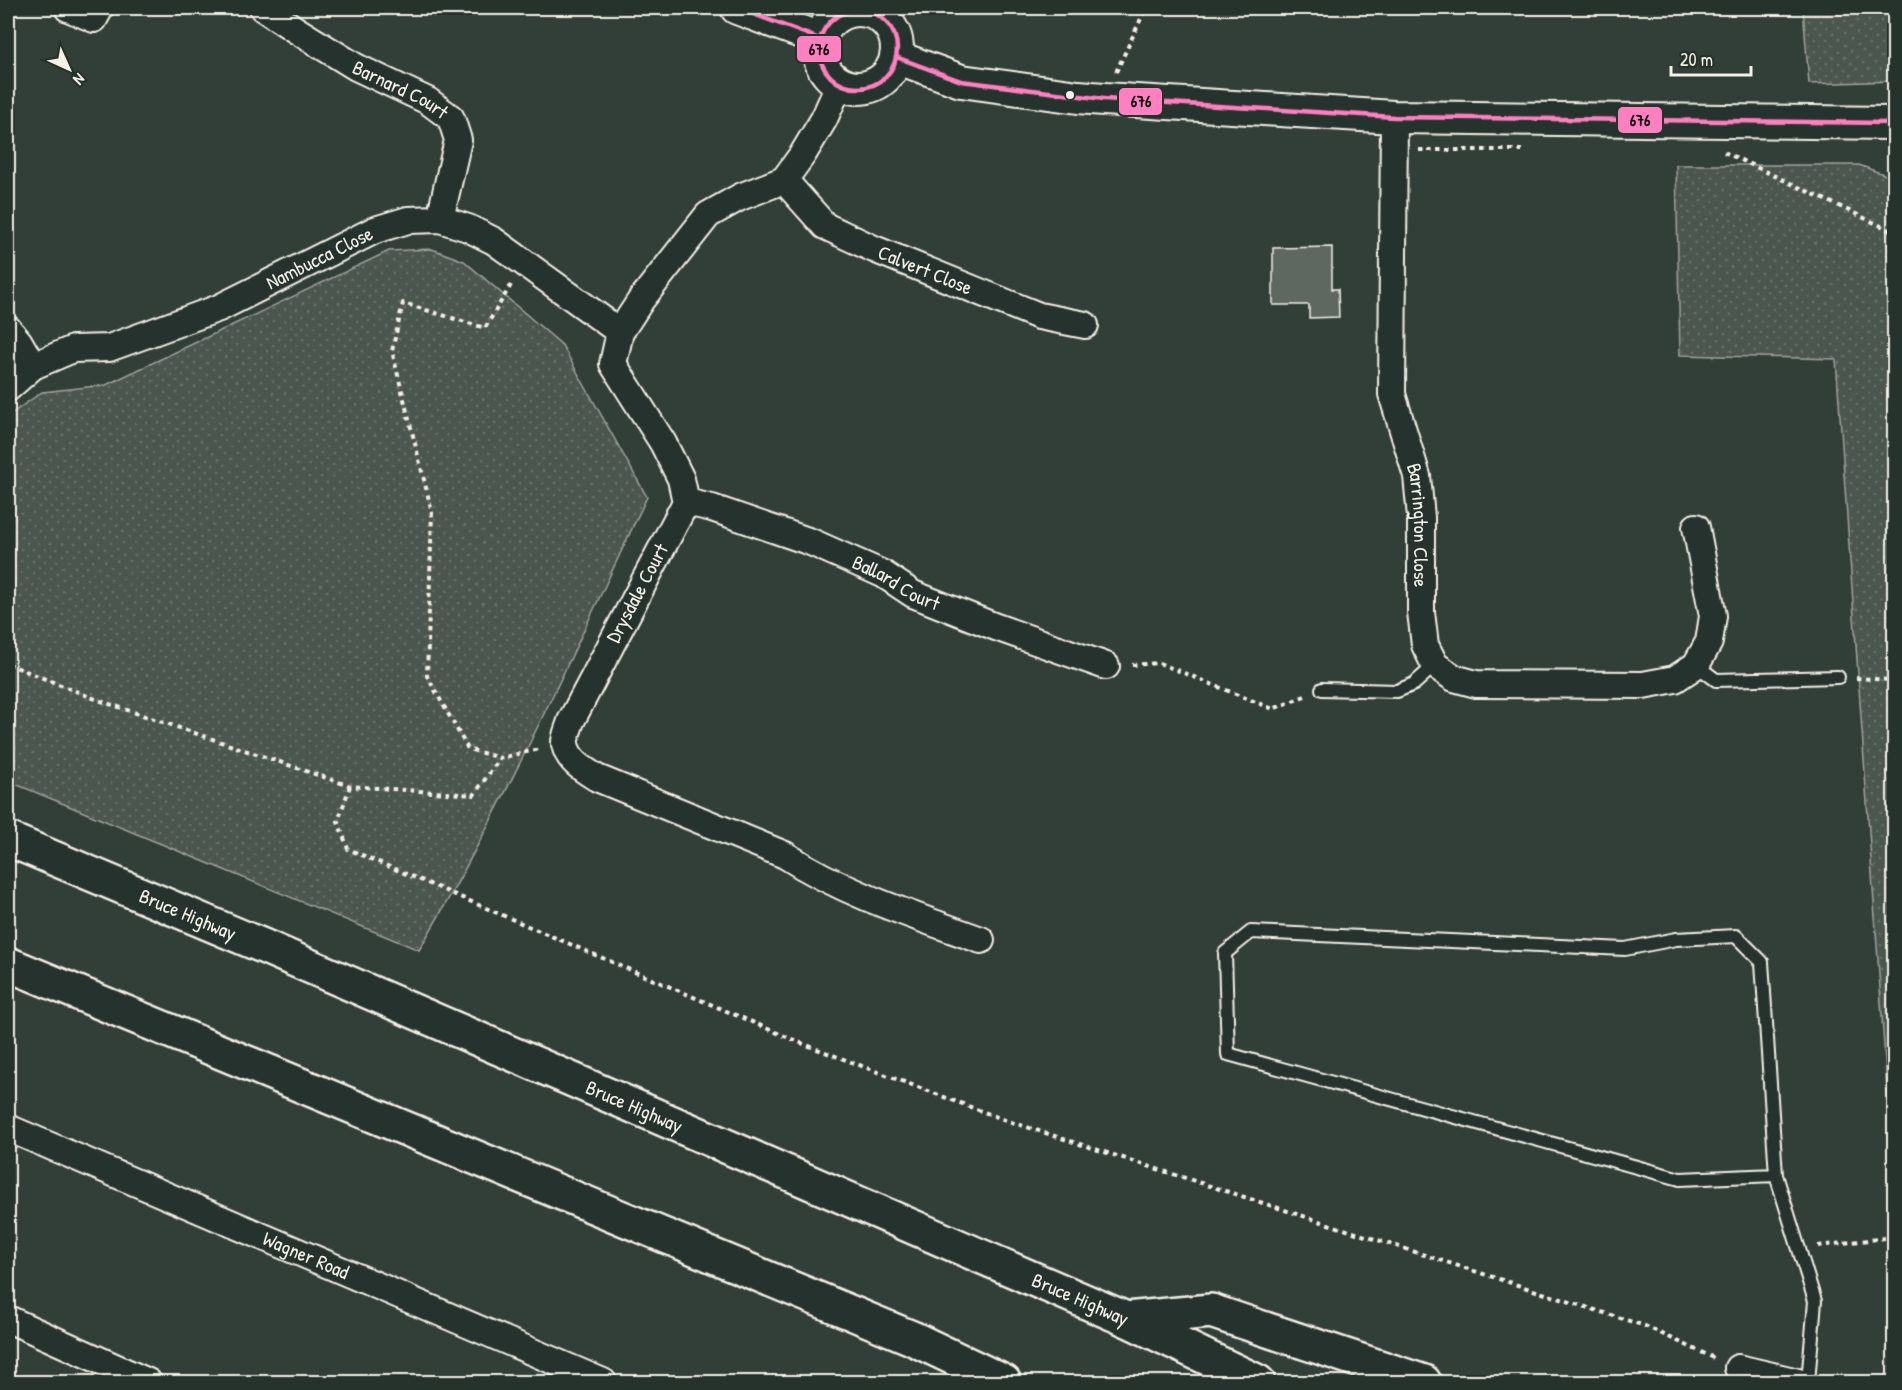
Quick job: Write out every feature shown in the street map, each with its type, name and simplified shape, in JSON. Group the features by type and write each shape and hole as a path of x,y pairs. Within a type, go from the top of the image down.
{"highway":[{"name":"Bruce Highway","path":"8,839 274,951 1126,1319 1258,1383"},
{"path":"8,964 912,1338 1004,1383"},
{"path":"1126,1319 1211,1311 1424,1383"},
{"path":"912,1338 970,1383"}],"street":[{"path":"68,8 94,19 100,8"},
{"name":"Barnard Court","path":"263,8 356,67 428,101 451,118 458,140 440,219"},
{"path":"737,8 820,39"},
{"path":"876,10 893,32 897,44 896,57 892,68 884,78 863,88 851,87 829,76 822,65 819,52 820,39 832,19 842,13 876,10"},
{"path":"896,57 961,81 1104,99 1394,117 1893,124"},
{"path":"686,502 681,479 663,443 613,364 620,332 641,300 708,215 740,197 784,180 824,119 840,83"},
{"name":"Barrington Close","path":"1394,117 1392,394 1418,476 1421,517 1421,612 1425,645 1436,665"},
{"name":"Calvert Close","path":"784,180 825,226 874,249 1039,316 1085,325"},
{"name":"Nambucca Close","path":"8,388 33,366 73,349 109,348 219,308 375,230 408,220 440,219 468,228 494,241 620,332"},
{"path":"8,329 19,342 33,366"},
{"name":"Ballard Court","path":"686,502 712,508 811,542 883,574 913,594 996,627 1106,666"},
{"name":"Drysdale Court","path":"564,743 576,711 686,502"},
{"path":"1436,665 1454,678 1476,684 1643,685 1675,678 1696,665 1709,642 1713,616 1696,526"},
{"path":"564,743 571,758 597,778 786,855 809,871 874,901 981,940"},
{"name":"Wagner Road","path":"8,1128 603,1383"},
{"path":"8,1318 148,1383"},
{"path":"1737,1368 1798,1383"}],"lane":[{"path":"1322,689 1397,691 1414,684 1436,665"},
{"path":"1696,665 1716,680 1838,677"},
{"path":"1776,1174 1680,1179 1228,1054 1225,953 1251,932 1625,950 1676,939 1736,936 1762,962 1776,1174 1815,1301 1808,1383"}],"path":[{"path":"1104,99 1146,8"},
{"path":"1395,149 1533,150"},
{"path":"1720,150 1894,232"},
{"path":"524,264 485,328 403,303 392,351 432,512 427,676 468,749 500,758 564,743"},
{"path":"1106,666 1159,663 1273,709 1322,689"},
{"path":"8,664 98,700 350,786 474,795 500,758"},
{"path":"1838,677 1894,680"},
{"path":"350,786 338,821 348,849 801,1043 1005,1120 1645,1326 1737,1368"},
{"path":"1799,1249 1894,1237"}],"shaded area":[{"path":"1803,8 1894,8 1894,81 1809,84"},
{"path":"1676,165 1859,165 1894,178 1894,1189 1836,359 1680,355"},
{"path":"432,249 464,261 562,345 647,497 510,783 481,840 419,950 8,781 8,416 42,392 106,385 389,251"}],"building":[{"path":"1332,247 1332,289 1338,289 1339,317 1309,318 1309,305 1273,305 1273,248"}],"transit line":[{"name":"676","path":"737,8 820,39"},
{"name":"676","path":"858,10 873,13 886,21 894,34 897,49 894,64 886,77 873,85 858,88 843,85 830,77 822,64 819,49 822,34 830,21 843,13 858,10"},
{"name":"676","path":"896,57 961,81 1104,99 1394,117 1890,123"}]}
